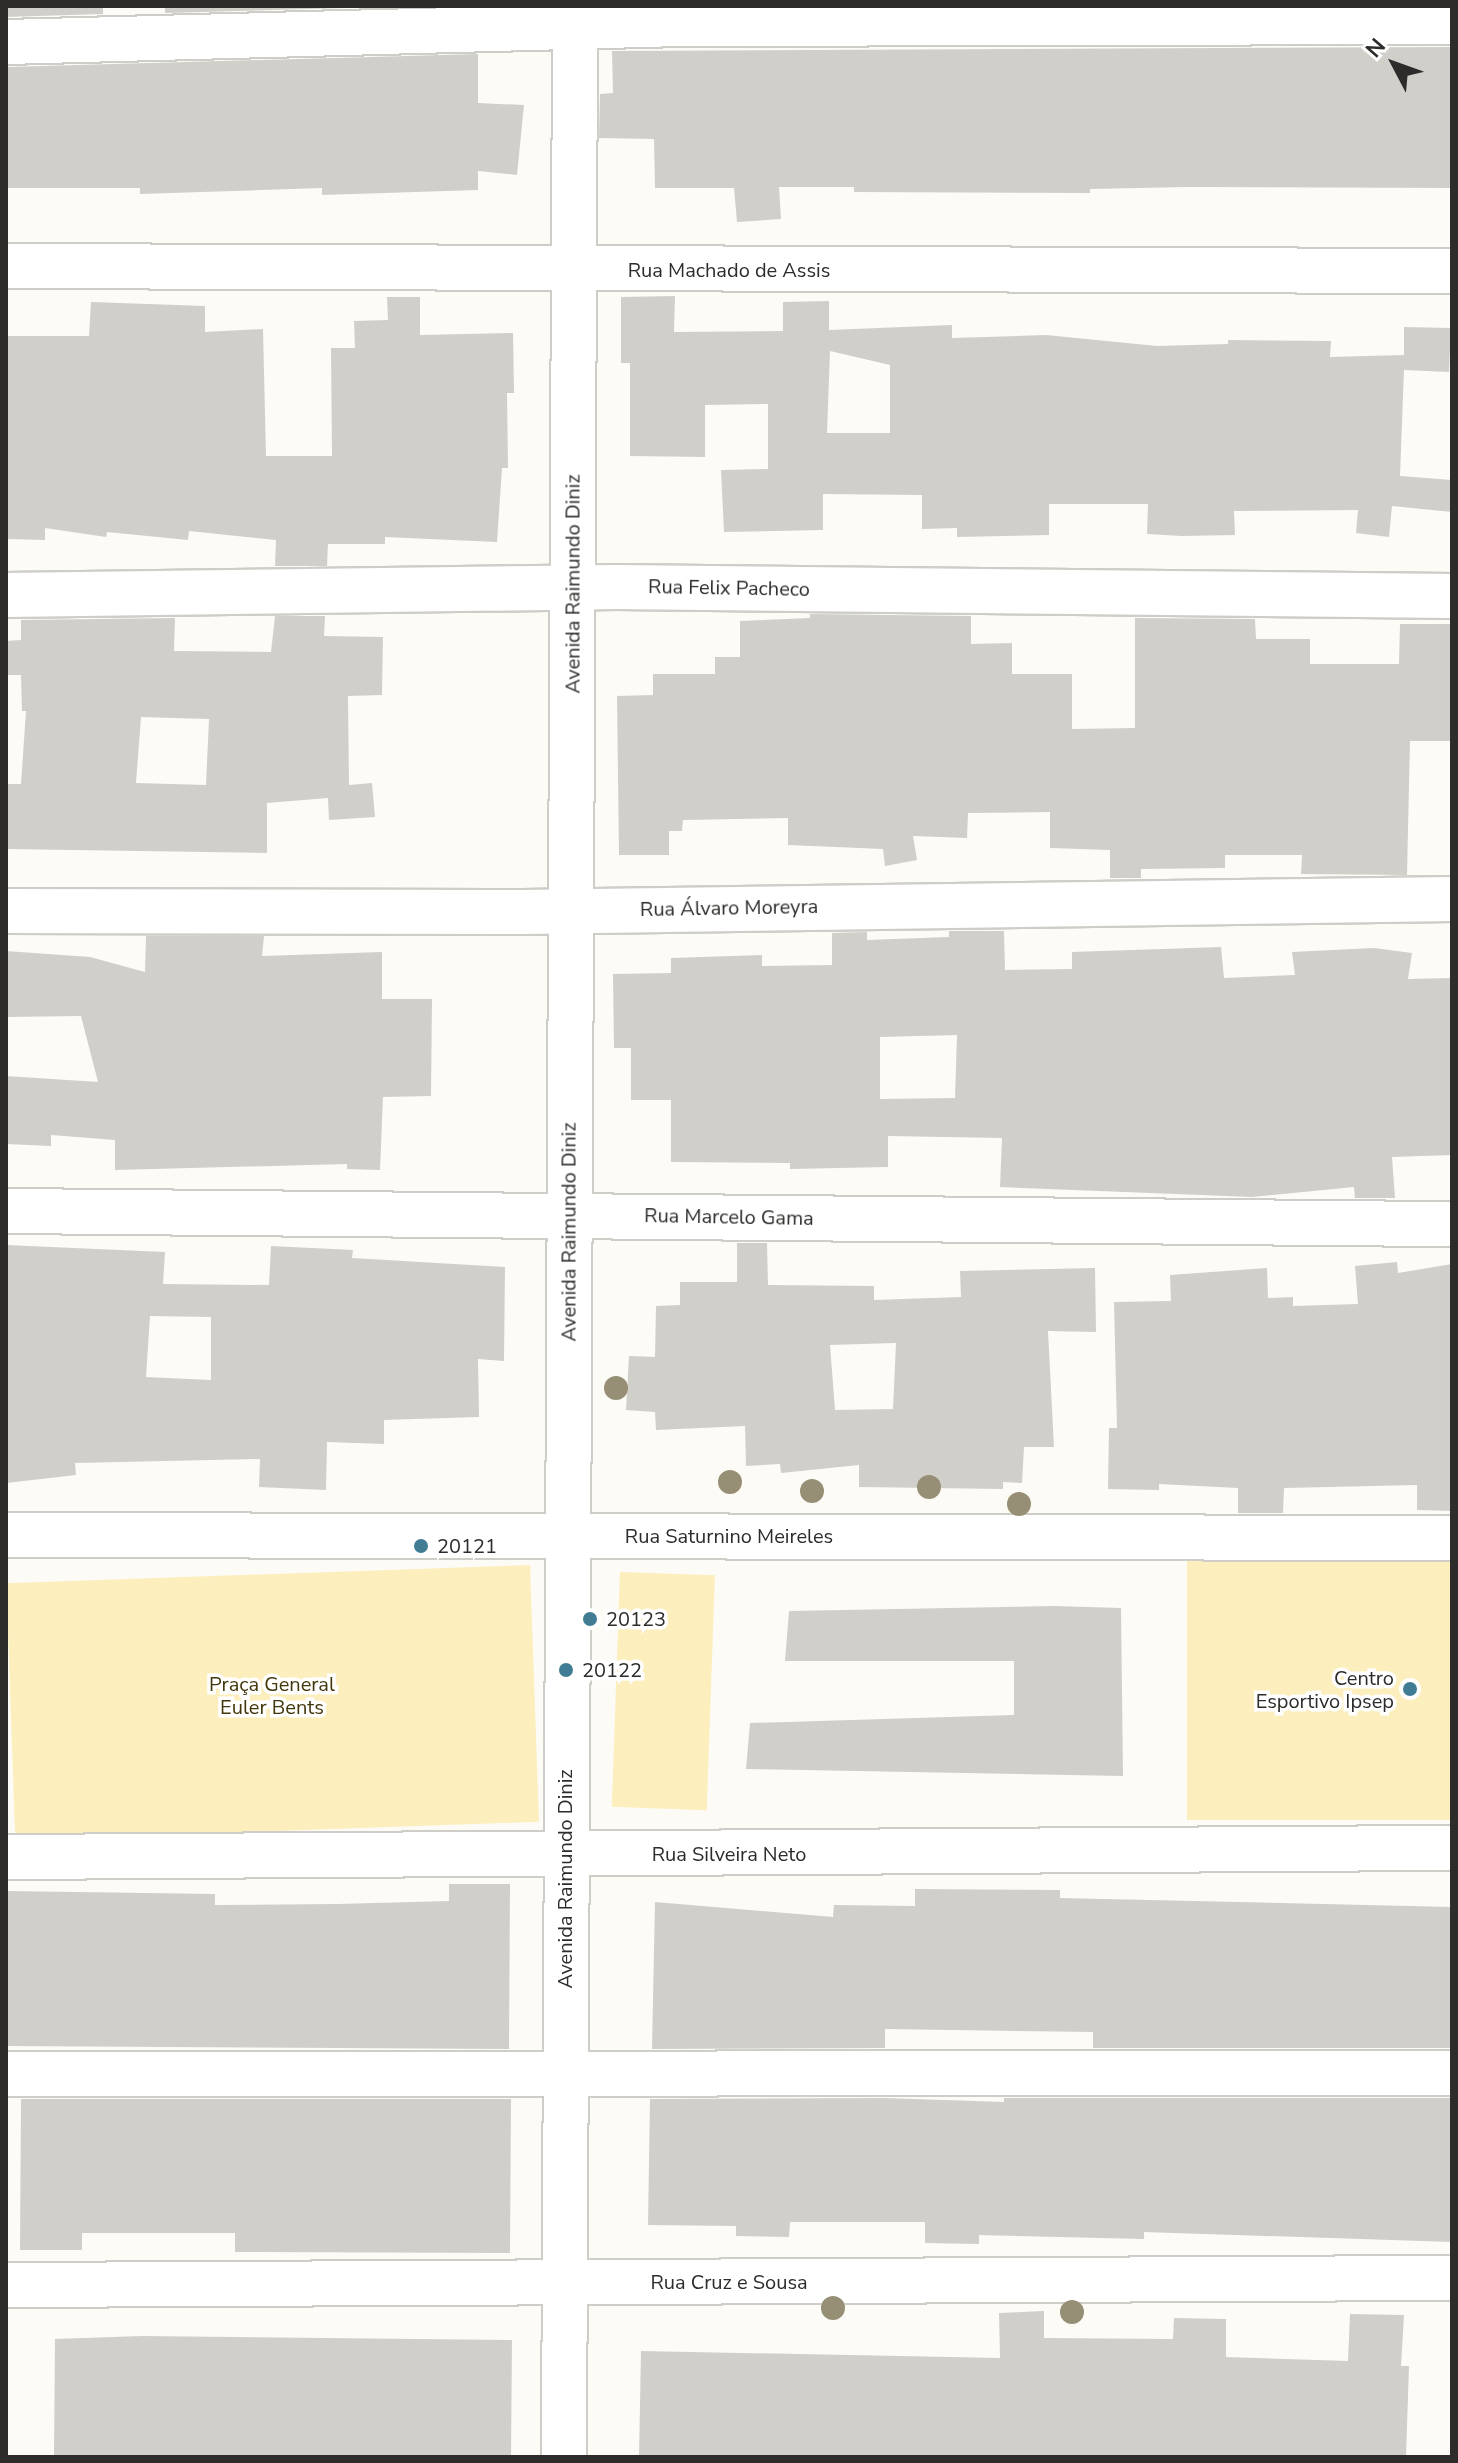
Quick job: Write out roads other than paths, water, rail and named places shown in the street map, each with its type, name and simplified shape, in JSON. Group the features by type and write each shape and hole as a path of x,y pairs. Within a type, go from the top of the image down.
{"street":[{"path":"6,42 575,17 1452,22"},
{"name":"Avenida Raimundo Diniz","path":"564,2457 562,2283 569,1536 575,17"},
{"name":"Rua Machado de Assis","path":"6,266 1452,271"},
{"name":"Rua Felix Pacheco","path":"6,595 573,587 1452,596"},
{"name":"Rua Álvaro Moreyra","path":"6,911 572,911 1452,899"},
{"name":"Rua Marcelo Gama","path":"6,1211 1452,1224"},
{"name":"Rua Saturnino Meireles","path":"6,1535 1452,1538"},
{"name":"Rua Silveira Neto","path":"6,1857 1452,1848"},
{"path":"6,2074 565,2071 1452,2073"},
{"name":"Rua Cruz e Sousa","path":"6,2285 1452,2278"}],"place":[{"name":"20121","path":"421,1546"},
{"name":"20123","path":"590,1619"},
{"name":"20122","path":"566,1670"},
{"name":"Centro Esportivo Ipsep","path":"1410,1689"}],"park label":[{"name":"Praça General Euler Bents","path":"272,1696"}]}
